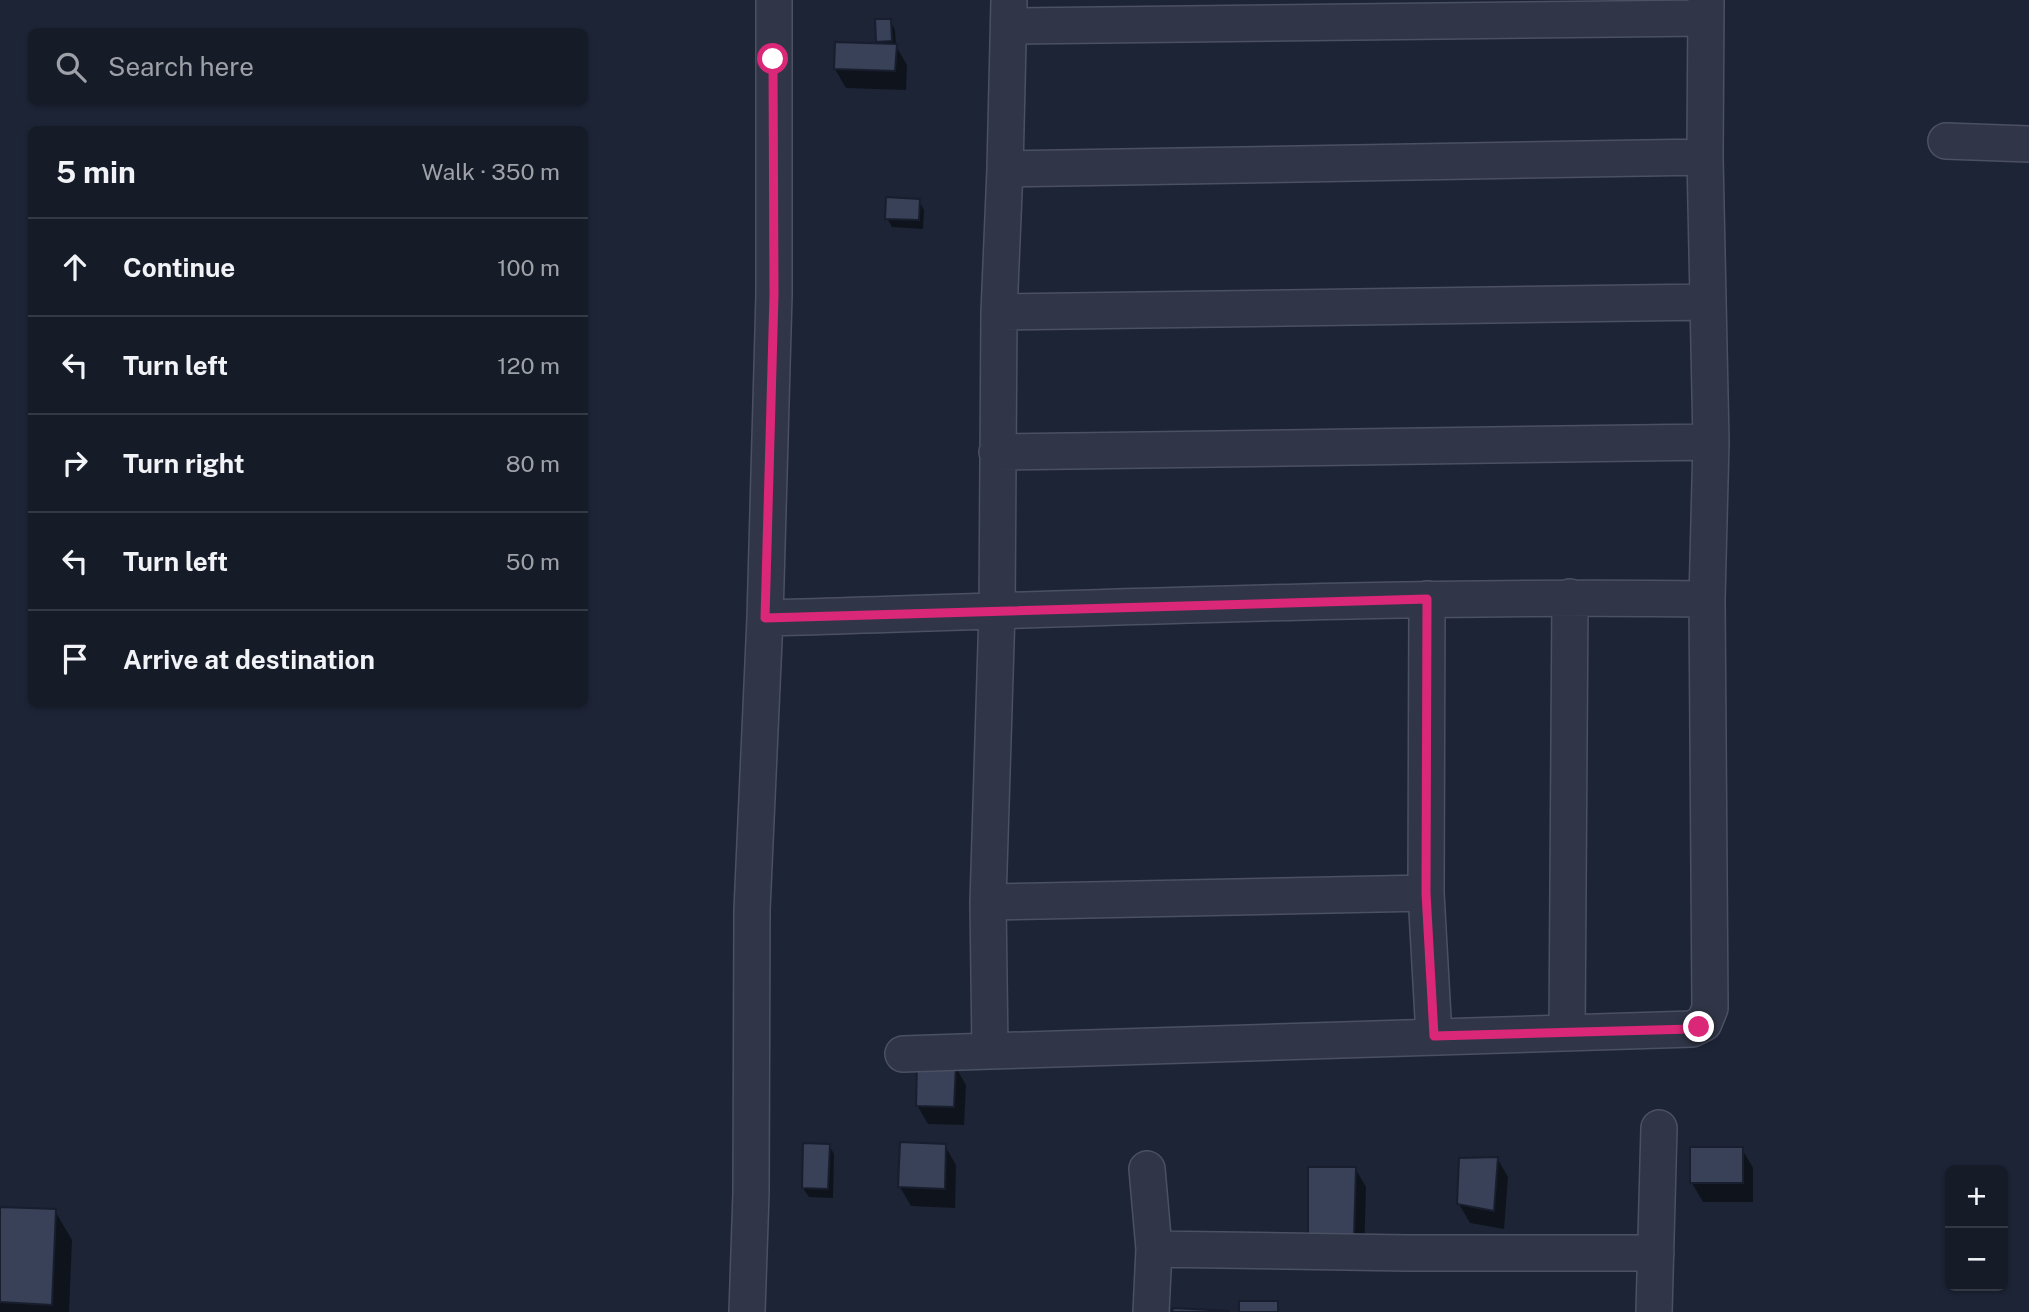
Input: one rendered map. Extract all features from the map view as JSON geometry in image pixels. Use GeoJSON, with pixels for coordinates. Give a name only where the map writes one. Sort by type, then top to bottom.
{"type":"FeatureCollection","features":[{"type":"Feature","properties":{"kind":"street"},"geometry":{"type":"LineString","coordinates":[[747,1312],[751,1193],[752,911],[765,618],[774,295],[774,0]]}},
{"type":"Feature","properties":{"kind":"street"},"geometry":{"type":"LineString","coordinates":[[902,1054],[1692,1029],[1704,1023],[1708,1017],[1710,995],[1707,599],[1711,442],[1705,157],[1706,9],[1009,13],[999,312],[997,611],[988,902],[990,1051]]}},
{"type":"Feature","properties":{"kind":"street"},"geometry":{"type":"LineString","coordinates":[[1946,141],[2029,144]]}},
{"type":"Feature","properties":{"kind":"street"},"geometry":{"type":"LineString","coordinates":[[1005,169],[1705,157]]}},
{"type":"Feature","properties":{"kind":"street"},"geometry":{"type":"LineString","coordinates":[[999,312],[1708,302]]}},
{"type":"Feature","properties":{"kind":"street"},"geometry":{"type":"LineString","coordinates":[[997,452],[1711,442]]}},
{"type":"Feature","properties":{"kind":"street"},"geometry":{"type":"LineString","coordinates":[[1567,1033],[1570,597]]}},
{"type":"Feature","properties":{"kind":"street"},"geometry":{"type":"LineString","coordinates":[[765,618],[1427,599],[1707,599]]}},
{"type":"Feature","properties":{"kind":"street"},"geometry":{"type":"LineString","coordinates":[[1427,599],[1426,893],[1434,1036]]}},
{"type":"Feature","properties":{"kind":"street"},"geometry":{"type":"LineString","coordinates":[[988,902],[1426,893]]}},
{"type":"Feature","properties":{"kind":"street"},"geometry":{"type":"LineString","coordinates":[[1654,1312],[1658,1128]]}},
{"type":"Feature","properties":{"kind":"street"},"geometry":{"type":"LineString","coordinates":[[1147,1169],[1154,1249],[1151,1312]]}},
{"type":"Feature","properties":{"kind":"street"},"geometry":{"type":"LineString","coordinates":[[1154,1249],[1656,1253]]}},
{"type":"Feature","properties":{"kind":"building"},"geometry":{"type":"Polygon","coordinates":[[[875,19],[891,19],[892,41],[876,42],[875,19]]]}},
{"type":"Feature","properties":{"kind":"building"},"geometry":{"type":"Polygon","coordinates":[[[835,42],[897,44],[895,71],[834,69],[835,42]]]}},
{"type":"Feature","properties":{"kind":"building"},"geometry":{"type":"Polygon","coordinates":[[[886,197],[920,199],[919,220],[885,219],[886,197]]]}},
{"type":"Feature","properties":{"kind":"building"},"geometry":{"type":"Polygon","coordinates":[[[917,1063],[956,1065],[954,1107],[916,1106],[917,1063]]]}},
{"type":"Feature","properties":{"kind":"building"},"geometry":{"type":"Polygon","coordinates":[[[900,1142],[946,1144],[945,1189],[898,1187],[900,1142]]]}},
{"type":"Feature","properties":{"kind":"building"},"geometry":{"type":"Polygon","coordinates":[[[803,1143],[830,1144],[828,1189],[802,1188],[803,1143]]]}},
{"type":"Feature","properties":{"kind":"building"},"geometry":{"type":"Polygon","coordinates":[[[1690,1147],[1743,1147],[1743,1183],[1690,1183],[1690,1147]]]}},
{"type":"Feature","properties":{"kind":"building"},"geometry":{"type":"Polygon","coordinates":[[[1498,1157],[1494,1211],[1457,1204],[1459,1158],[1498,1157]]]}},
{"type":"Feature","properties":{"kind":"building"},"geometry":{"type":"Polygon","coordinates":[[[1308,1167],[1356,1167],[1354,1237],[1308,1238],[1308,1167]]]}},
{"type":"Feature","properties":{"kind":"building"},"geometry":{"type":"Polygon","coordinates":[[[0,1207],[56,1209],[52,1305],[0,1302],[0,1207]]]}},
{"type":"Feature","properties":{"kind":"building"},"geometry":{"type":"Polygon","coordinates":[[[1239,1301],[1278,1301],[1278,1312],[1239,1312],[1239,1301]]]}},
{"type":"Feature","properties":{"kind":"building"},"geometry":{"type":"Polygon","coordinates":[[[1173,1308],[1229,1311],[1229,1312],[1172,1312],[1173,1308]]]}},
{"type":"Feature","properties":{"kind":"route"},"geometry":{"type":"LineString","coordinates":[[773,59],[774,295],[765,618],[1427,599],[1426,893],[1434,1036],[1699,1027]]}}]}
